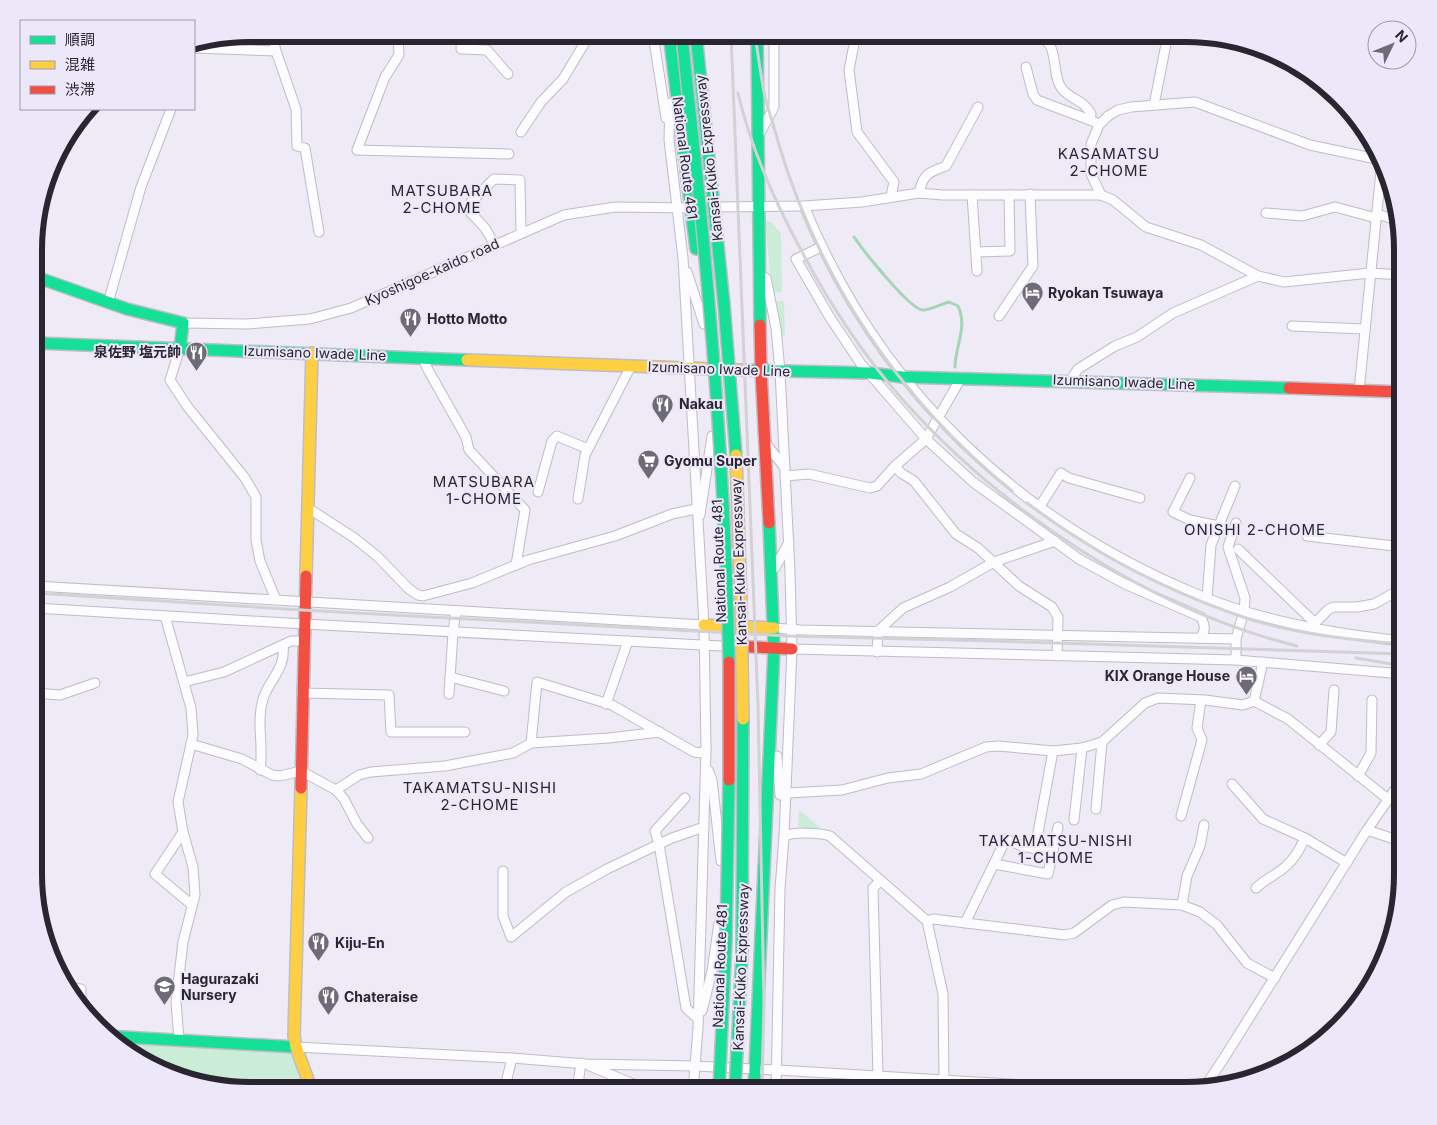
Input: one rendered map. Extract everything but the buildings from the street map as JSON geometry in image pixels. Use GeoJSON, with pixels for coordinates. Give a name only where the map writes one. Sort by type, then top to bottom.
{"type":"FeatureCollection","features":[{"type":"Feature","properties":{"kind":"main road","name":"National Route 481"},"geometry":{"type":"LineString","coordinates":[[670,42],[706,328],[716,490],[721,646],[723,901],[715,1082]]}},
{"type":"Feature","properties":{"kind":"main road","name":"Kansai-Kuko Expressway"},"geometry":{"type":"LineString","coordinates":[[683,42],[705,254],[722,504],[727,618],[729,686],[728,863],[720,1082]]}},
{"type":"Feature","properties":{"kind":"main road","name":"Kansai-Kuko Expressway"},"geometry":{"type":"LineString","coordinates":[[697,42],[717,226],[732,394],[742,615],[743,866],[737,1082]]}},
{"type":"Feature","properties":{"kind":"main road"},"geometry":{"type":"LineString","coordinates":[[754,1082],[774,649],[772,574],[760,370],[757,42]]}},
{"type":"Feature","properties":{"kind":"main road"},"geometry":{"type":"LineString","coordinates":[[42,279],[158,319],[183,323],[180,348]]}},
{"type":"Feature","properties":{"kind":"main road","name":"Izumisano Iwade Line"},"geometry":{"type":"LineString","coordinates":[[42,343],[708,369],[870,373],[902,377],[1394,392]]}},
{"type":"Feature","properties":{"kind":"main road"},"geometry":{"type":"LineString","coordinates":[[309,1082],[294,1036],[312,353]]}},
{"type":"Feature","properties":{"kind":"main road"},"geometry":{"type":"LineString","coordinates":[[704,625],[774,628]]}},
{"type":"Feature","properties":{"kind":"main road"},"geometry":{"type":"LineString","coordinates":[[721,646],[792,649]]}},
{"type":"Feature","properties":{"kind":"main road"},"geometry":{"type":"LineString","coordinates":[[120,1037],[296,1047]]}},
{"type":"Feature","properties":{"kind":"street"},"geometry":{"type":"LineString","coordinates":[[274,42],[296,108],[297,146],[304,148],[318,232]]}},
{"type":"Feature","properties":{"kind":"street"},"geometry":{"type":"LineString","coordinates":[[398,42],[399,55],[384,77],[357,150],[509,154]]}},
{"type":"Feature","properties":{"kind":"street"},"geometry":{"type":"LineString","coordinates":[[461,42],[461,48],[487,50],[508,74]]}},
{"type":"Feature","properties":{"kind":"street"},"geometry":{"type":"LineString","coordinates":[[521,132],[541,102],[562,79],[585,42]]}},
{"type":"Feature","properties":{"kind":"street"},"geometry":{"type":"LineString","coordinates":[[654,42],[669,140],[683,258],[704,625],[706,765],[698,1023],[694,1082]]}},
{"type":"Feature","properties":{"kind":"street"},"geometry":{"type":"LineString","coordinates":[[757,140],[774,107],[774,42]]}},
{"type":"Feature","properties":{"kind":"street"},"geometry":{"type":"LineString","coordinates":[[854,42],[849,70],[857,132],[894,182],[891,196]]}},
{"type":"Feature","properties":{"kind":"street"},"geometry":{"type":"LineString","coordinates":[[1047,42],[1050,46],[1057,78],[1063,90],[1088,108],[1091,114],[1090,119]]}},
{"type":"Feature","properties":{"kind":"street"},"geometry":{"type":"LineString","coordinates":[[1154,105],[1166,42]]}},
{"type":"Feature","properties":{"kind":"street"},"geometry":{"type":"LineString","coordinates":[[202,48],[276,51]]}},
{"type":"Feature","properties":{"kind":"street"},"geometry":{"type":"LineString","coordinates":[[669,140],[672,55]]}},
{"type":"Feature","properties":{"kind":"street"},"geometry":{"type":"LineString","coordinates":[[1026,67],[1033,94],[1037,100],[1090,119],[1099,125]]}},
{"type":"Feature","properties":{"kind":"street"},"geometry":{"type":"LineString","coordinates":[[1373,158],[1310,145],[1196,102],[1118,110],[1108,116],[1099,125],[1091,144],[1091,174],[1101,195],[1113,200],[1146,227],[1201,245],[1258,276],[1284,282],[1370,273],[1394,274]]}},
{"type":"Feature","properties":{"kind":"street"},"geometry":{"type":"LineString","coordinates":[[919,193],[923,179],[928,172],[946,166],[978,107]]}},
{"type":"Feature","properties":{"kind":"street"},"geometry":{"type":"LineString","coordinates":[[108,303],[141,187],[171,110]]}},
{"type":"Feature","properties":{"kind":"street"},"geometry":{"type":"LineString","coordinates":[[1359,391],[1380,175]]}},
{"type":"Feature","properties":{"kind":"street"},"geometry":{"type":"LineString","coordinates":[[494,245],[485,228],[470,212],[471,202],[494,179],[520,180],[521,233]]}},
{"type":"Feature","properties":{"kind":"street","name":"Kyoshigoe-kaido road"},"geometry":{"type":"LineString","coordinates":[[183,323],[248,324],[310,319],[351,308],[564,214],[615,207],[804,206],[862,202],[919,193],[944,195],[1101,195]]}},
{"type":"Feature","properties":{"kind":"street"},"geometry":{"type":"LineString","coordinates":[[999,316],[1033,266],[1030,194]]}},
{"type":"Feature","properties":{"kind":"street"},"geometry":{"type":"LineString","coordinates":[[972,195],[977,271]]}},
{"type":"Feature","properties":{"kind":"street"},"geometry":{"type":"LineString","coordinates":[[976,252],[1010,251],[1008,195]]}},
{"type":"Feature","properties":{"kind":"street"},"geometry":{"type":"LineString","coordinates":[[804,206],[821,247],[844,290],[902,377],[938,419],[986,465],[1040,506],[1116,556],[1164,580],[1207,598],[1281,621],[1315,625],[1371,638],[1394,640]]}},
{"type":"Feature","properties":{"kind":"street"},"geometry":{"type":"LineString","coordinates":[[1266,213],[1302,216],[1334,207],[1392,219]]}},
{"type":"Feature","properties":{"kind":"street"},"geometry":{"type":"LineString","coordinates":[[759,246],[776,328],[780,371],[789,541],[792,649],[780,889],[776,1082]]}},
{"type":"Feature","properties":{"kind":"street"},"geometry":{"type":"LineString","coordinates":[[821,247],[796,259],[829,316],[870,373],[926,439],[973,482],[1079,558],[1125,584],[1200,617],[1205,625],[1205,631],[1200,638]]}},
{"type":"Feature","properties":{"kind":"street"},"geometry":{"type":"LineString","coordinates":[[789,256],[815,302],[851,355],[851,364]]}},
{"type":"Feature","properties":{"kind":"street"},"geometry":{"type":"LineString","coordinates":[[683,258],[706,328]]}},
{"type":"Feature","properties":{"kind":"street"},"geometry":{"type":"LineString","coordinates":[[1070,381],[1078,369],[1115,346],[1137,337],[1173,313],[1258,276]]}},
{"type":"Feature","properties":{"kind":"street"},"geometry":{"type":"LineString","coordinates":[[1292,326],[1364,329]]}},
{"type":"Feature","properties":{"kind":"street"},"geometry":{"type":"LineString","coordinates":[[180,348],[170,380],[187,406],[245,478],[256,497],[257,547],[260,561],[276,600]]}},
{"type":"Feature","properties":{"kind":"street"},"geometry":{"type":"LineString","coordinates":[[423,358],[466,437],[469,450],[525,510],[516,565]]}},
{"type":"Feature","properties":{"kind":"street"},"geometry":{"type":"LineString","coordinates":[[578,499],[585,454],[631,366]]}},
{"type":"Feature","properties":{"kind":"street"},"geometry":{"type":"LineString","coordinates":[[785,472],[808,474],[870,488],[877,486],[895,466],[926,439],[961,378]]}},
{"type":"Feature","properties":{"kind":"street"},"geometry":{"type":"LineString","coordinates":[[698,532],[713,434]]}},
{"type":"Feature","properties":{"kind":"street"},"geometry":{"type":"LineString","coordinates":[[538,492],[552,441],[557,436],[588,449]]}},
{"type":"Feature","properties":{"kind":"street"},"geometry":{"type":"LineString","coordinates":[[764,440],[785,472]]}},
{"type":"Feature","properties":{"kind":"street"},"geometry":{"type":"LineString","coordinates":[[895,466],[901,473],[914,481],[956,534],[978,548],[1019,586],[1052,607],[1058,617],[1057,656]]}},
{"type":"Feature","properties":{"kind":"street"},"geometry":{"type":"LineString","coordinates":[[1040,506],[1060,473],[1069,478],[1140,498]]}},
{"type":"Feature","properties":{"kind":"street"},"geometry":{"type":"LineString","coordinates":[[1190,478],[1173,512],[1190,520],[1219,526]]}},
{"type":"Feature","properties":{"kind":"street"},"geometry":{"type":"LineString","coordinates":[[1207,598],[1211,545],[1236,486]]}},
{"type":"Feature","properties":{"kind":"street"},"geometry":{"type":"LineString","coordinates":[[308,508],[365,546],[409,589],[418,595],[424,596],[472,583],[528,560],[615,536],[672,514],[696,509]]}},
{"type":"Feature","properties":{"kind":"street"},"geometry":{"type":"LineString","coordinates":[[1236,523],[1228,547],[1245,598],[1244,611],[1236,639],[1236,660]]}},
{"type":"Feature","properties":{"kind":"street"},"geometry":{"type":"LineString","coordinates":[[1307,536],[1394,546]]}},
{"type":"Feature","properties":{"kind":"street"},"geometry":{"type":"LineString","coordinates":[[772,574],[789,541]]}},
{"type":"Feature","properties":{"kind":"street"},"geometry":{"type":"LineString","coordinates":[[877,652],[878,631],[903,608],[950,587],[994,562],[1055,541]]}},
{"type":"Feature","properties":{"kind":"street"},"geometry":{"type":"LineString","coordinates":[[1238,549],[1315,625]]}},
{"type":"Feature","properties":{"kind":"street"},"geometry":{"type":"LineString","coordinates":[[42,586],[704,625]]}},
{"type":"Feature","properties":{"kind":"street"},"geometry":{"type":"LineString","coordinates":[[1315,625],[1329,609],[1334,607],[1357,608],[1374,604],[1394,593]]}},
{"type":"Feature","properties":{"kind":"street"},"geometry":{"type":"LineString","coordinates":[[42,608],[721,646]]}},
{"type":"Feature","properties":{"kind":"street"},"geometry":{"type":"LineString","coordinates":[[449,694],[456,610]]}},
{"type":"Feature","properties":{"kind":"street"},"geometry":{"type":"LineString","coordinates":[[165,616],[191,708],[192,735],[178,802],[183,832],[193,867],[195,895],[183,942],[176,1002],[179,1040]]}},
{"type":"Feature","properties":{"kind":"street"},"geometry":{"type":"LineString","coordinates":[[774,628],[790,630],[1236,639]]}},
{"type":"Feature","properties":{"kind":"street"},"geometry":{"type":"LineString","coordinates":[[184,682],[224,672],[283,645],[304,641]]}},
{"type":"Feature","properties":{"kind":"street"},"geometry":{"type":"LineString","coordinates":[[606,704],[628,641]]}},
{"type":"Feature","properties":{"kind":"street"},"geometry":{"type":"LineString","coordinates":[[260,770],[260,711],[267,690],[282,663],[284,656],[283,645]]}},
{"type":"Feature","properties":{"kind":"street"},"geometry":{"type":"LineString","coordinates":[[792,649],[1236,660],[1394,673]]}},
{"type":"Feature","properties":{"kind":"street"},"geometry":{"type":"LineString","coordinates":[[1254,701],[1263,662]]}},
{"type":"Feature","properties":{"kind":"street"},"geometry":{"type":"LineString","coordinates":[[450,677],[504,691]]}},
{"type":"Feature","properties":{"kind":"street"},"geometry":{"type":"LineString","coordinates":[[531,743],[537,682],[612,705],[694,752],[702,753],[706,749]]}},
{"type":"Feature","properties":{"kind":"street"},"geometry":{"type":"LineString","coordinates":[[42,693],[60,694],[95,683]]}},
{"type":"Feature","properties":{"kind":"street"},"geometry":{"type":"LineString","coordinates":[[1319,745],[1331,732],[1334,690]]}},
{"type":"Feature","properties":{"kind":"street"},"geometry":{"type":"LineString","coordinates":[[302,693],[390,695],[391,732],[465,732]]}},
{"type":"Feature","properties":{"kind":"street"},"geometry":{"type":"LineString","coordinates":[[785,799],[788,793],[842,790],[888,778],[921,774],[986,746],[1053,751],[1082,748],[1102,742],[1145,703],[1158,698],[1201,700],[1243,705],[1254,701],[1288,719],[1389,800]]}},
{"type":"Feature","properties":{"kind":"street"},"geometry":{"type":"LineString","coordinates":[[1181,816],[1202,740],[1197,728],[1201,700]]}},
{"type":"Feature","properties":{"kind":"street"},"geometry":{"type":"LineString","coordinates":[[1358,776],[1371,754],[1372,700]]}},
{"type":"Feature","properties":{"kind":"street"},"geometry":{"type":"LineString","coordinates":[[772,706],[780,796],[785,799]]}},
{"type":"Feature","properties":{"kind":"street"},"geometry":{"type":"LineString","coordinates":[[336,790],[359,775],[371,772],[445,766],[512,753],[531,743],[609,738],[660,732]]}},
{"type":"Feature","properties":{"kind":"street"},"geometry":{"type":"LineString","coordinates":[[1096,809],[1102,742]]}},
{"type":"Feature","properties":{"kind":"street"},"geometry":{"type":"LineString","coordinates":[[191,744],[242,759],[272,775],[280,776],[301,771],[336,790],[344,799],[357,824],[368,838]]}},
{"type":"Feature","properties":{"kind":"street"},"geometry":{"type":"LineString","coordinates":[[1074,820],[1082,748]]}},
{"type":"Feature","properties":{"kind":"street"},"geometry":{"type":"LineString","coordinates":[[1035,849],[1053,751]]}},
{"type":"Feature","properties":{"kind":"street"},"geometry":{"type":"LineString","coordinates":[[706,765],[712,780],[723,884]]}},
{"type":"Feature","properties":{"kind":"street"},"geometry":{"type":"LineString","coordinates":[[1232,784],[1263,819],[1305,838],[1347,863]]}},
{"type":"Feature","properties":{"kind":"street"},"geometry":{"type":"LineString","coordinates":[[1208,1081],[1394,792]]}},
{"type":"Feature","properties":{"kind":"street"},"geometry":{"type":"LineString","coordinates":[[685,798],[655,831],[659,844],[686,1008],[698,1023]]}},
{"type":"Feature","properties":{"kind":"street"},"geometry":{"type":"LineString","coordinates":[[1182,905],[1187,876],[1200,846],[1204,826]]}},
{"type":"Feature","properties":{"kind":"street"},"geometry":{"type":"LineString","coordinates":[[503,871],[503,916],[511,937],[566,892],[607,869],[659,844],[704,827]]}},
{"type":"Feature","properties":{"kind":"street"},"geometry":{"type":"LineString","coordinates":[[994,864],[1048,874],[1058,827]]}},
{"type":"Feature","properties":{"kind":"street"},"geometry":{"type":"LineString","coordinates":[[1368,830],[1394,839]]}},
{"type":"Feature","properties":{"kind":"street"},"geometry":{"type":"LineString","coordinates":[[183,832],[155,874],[192,906]]}},
{"type":"Feature","properties":{"kind":"street"},"geometry":{"type":"LineString","coordinates":[[784,837],[788,834],[824,834],[830,836],[927,921],[943,994],[944,1081]]}},
{"type":"Feature","properties":{"kind":"street"},"geometry":{"type":"LineString","coordinates":[[1256,888],[1267,878],[1286,867],[1296,855],[1305,838]]}},
{"type":"Feature","properties":{"kind":"street"},"geometry":{"type":"LineString","coordinates":[[965,923],[1006,839],[1022,846],[1052,852]]}},
{"type":"Feature","properties":{"kind":"street"},"geometry":{"type":"LineString","coordinates":[[878,1076],[873,888],[880,881]]}},
{"type":"Feature","properties":{"kind":"street"},"geometry":{"type":"LineString","coordinates":[[698,1023],[712,971],[723,901]]}},
{"type":"Feature","properties":{"kind":"street"},"geometry":{"type":"LineString","coordinates":[[927,921],[933,919],[1065,935],[1074,933],[1112,905],[1124,902],[1182,905],[1200,912],[1218,925],[1247,963],[1275,978]]}},
{"type":"Feature","properties":{"kind":"street"},"geometry":{"type":"LineString","coordinates":[[296,1047],[512,1058],[583,1064],[776,1070],[960,1082]]}},
{"type":"Feature","properties":{"kind":"street"},"geometry":{"type":"LineString","coordinates":[[506,1082],[512,1058]]}},
{"type":"Feature","properties":{"kind":"street"},"geometry":{"type":"LineString","coordinates":[[578,1082],[583,1064]]}},
{"type":"Feature","properties":{"kind":"street"},"geometry":{"type":"LineString","coordinates":[[583,1064],[628,1082]]}},
{"type":"Feature","properties":{"kind":"green space"},"geometry":{"type":"Polygon","coordinates":[[[765,221],[772,222],[781,234],[782,292],[774,293],[765,221]]]}},
{"type":"Feature","properties":{"kind":"green space"},"geometry":{"type":"Polygon","coordinates":[[[784,301],[785,336],[781,336],[776,302],[784,301]]]}},
{"type":"Feature","properties":{"kind":"green space"},"geometry":{"type":"Polygon","coordinates":[[[799,810],[823,830],[801,830],[801,827],[798,826],[799,810]]]}},
{"type":"Feature","properties":{"kind":"green space"},"geometry":{"type":"Polygon","coordinates":[[[121,1038],[290,1048],[301,1082],[237,1082],[210,1079],[171,1067],[146,1055],[121,1038]]]}},
{"type":"Feature","properties":{"kind":"waterway"},"geometry":{"type":"LineString","coordinates":[[854,237],[887,278],[917,307],[926,310],[949,302],[958,306],[962,322],[955,367]]}},
{"type":"Feature","properties":{"kind":"railway"},"geometry":{"type":"LineString","coordinates":[[731,42],[758,705],[764,1003],[762,1082]]}},
{"type":"Feature","properties":{"kind":"railway"},"geometry":{"type":"LineString","coordinates":[[756,42],[765,97],[796,196],[817,244],[841,291],[869,336],[900,378],[972,456],[1012,491]]}},
{"type":"Feature","properties":{"kind":"railway"},"geometry":{"type":"LineString","coordinates":[[738,93],[743,114],[773,193],[791,231],[823,289],[848,328],[888,383],[943,441],[986,481],[1033,518],[1083,552],[1135,582],[1188,608],[1242,630],[1297,646]]}},
{"type":"Feature","properties":{"kind":"railway"},"geometry":{"type":"LineString","coordinates":[[1027,503],[1099,552],[1119,563],[1182,594],[1225,611],[1265,624],[1304,632],[1394,643]]}},
{"type":"Feature","properties":{"kind":"railway"},"geometry":{"type":"LineString","coordinates":[[42,593],[319,611],[788,636],[1394,654]]}},
{"type":"Feature","properties":{"kind":"railway"},"geometry":{"type":"LineString","coordinates":[[1356,658],[1394,664]]}},
{"type":"Feature","properties":{"kind":"traffic: fast"},"geometry":{"type":"LineString","coordinates":[[670,42],[696,249]]}},
{"type":"Feature","properties":{"kind":"traffic: fast"},"geometry":{"type":"LineString","coordinates":[[683,42],[712,335],[723,498],[729,662]]}},
{"type":"Feature","properties":{"kind":"traffic: fast"},"geometry":{"type":"LineString","coordinates":[[697,42],[724,304],[736,455]]}},
{"type":"Feature","properties":{"kind":"traffic: fast"},"geometry":{"type":"LineString","coordinates":[[757,42],[760,325]]}},
{"type":"Feature","properties":{"kind":"traffic: fast"},"geometry":{"type":"LineString","coordinates":[[42,279],[127,309],[183,323],[180,348]]}},
{"type":"Feature","properties":{"kind":"traffic: fast"},"geometry":{"type":"LineString","coordinates":[[42,343],[467,360]]}},
{"type":"Feature","properties":{"kind":"traffic: fast"},"geometry":{"type":"LineString","coordinates":[[741,370],[870,373],[902,377],[1289,388]]}},
{"type":"Feature","properties":{"kind":"traffic: fast"},"geometry":{"type":"LineString","coordinates":[[754,1082],[774,649],[769,523]]}},
{"type":"Feature","properties":{"kind":"traffic: fast"},"geometry":{"type":"LineString","coordinates":[[735,1082],[742,953],[743,719]]}},
{"type":"Feature","properties":{"kind":"traffic: fast"},"geometry":{"type":"LineString","coordinates":[[719,1082],[726,940],[729,780]]}},
{"type":"Feature","properties":{"kind":"traffic: fast"},"geometry":{"type":"LineString","coordinates":[[120,1037],[296,1047]]}},
{"type":"Feature","properties":{"kind":"traffic: slow"},"geometry":{"type":"LineString","coordinates":[[306,576],[312,353]]}},
{"type":"Feature","properties":{"kind":"traffic: slow"},"geometry":{"type":"LineString","coordinates":[[467,360],[741,370]]}},
{"type":"Feature","properties":{"kind":"traffic: slow"},"geometry":{"type":"LineString","coordinates":[[736,455],[743,719]]}},
{"type":"Feature","properties":{"kind":"traffic: slow"},"geometry":{"type":"LineString","coordinates":[[704,625],[774,628]]}},
{"type":"Feature","properties":{"kind":"traffic: slow"},"geometry":{"type":"LineString","coordinates":[[301,788],[294,1036],[309,1082]]}},
{"type":"Feature","properties":{"kind":"traffic: jam"},"geometry":{"type":"LineString","coordinates":[[760,325],[769,523]]}},
{"type":"Feature","properties":{"kind":"traffic: jam"},"geometry":{"type":"LineString","coordinates":[[1289,388],[1394,392]]}},
{"type":"Feature","properties":{"kind":"traffic: jam"},"geometry":{"type":"LineString","coordinates":[[301,788],[306,576]]}},
{"type":"Feature","properties":{"kind":"traffic: jam"},"geometry":{"type":"LineString","coordinates":[[732,646],[792,649]]}},
{"type":"Feature","properties":{"kind":"traffic: jam"},"geometry":{"type":"LineString","coordinates":[[729,662],[729,780]]}},
{"type":"Feature","properties":{"kind":"place","name":"Ryokan Tsuwaya"},"geometry":{"type":"Point","coordinates":[1032,312]}},
{"type":"Feature","properties":{"kind":"place","name":"Hotto Motto"},"geometry":{"type":"Point","coordinates":[411,338]}},
{"type":"Feature","properties":{"kind":"place","name":"泉佐野 塩元帥"},"geometry":{"type":"Point","coordinates":[197,371]}},
{"type":"Feature","properties":{"kind":"place","name":"Nakau"},"geometry":{"type":"Point","coordinates":[663,423]}},
{"type":"Feature","properties":{"kind":"place","name":"Gyomu Super"},"geometry":{"type":"Point","coordinates":[648,480]}},
{"type":"Feature","properties":{"kind":"place","name":"KIX Orange House"},"geometry":{"type":"Point","coordinates":[1246,695]}},
{"type":"Feature","properties":{"kind":"place","name":"Kiju-En"},"geometry":{"type":"Point","coordinates":[319,962]}},
{"type":"Feature","properties":{"kind":"place","name":"Hagurazaki Nursery"},"geometry":{"type":"Point","coordinates":[165,1006]}},
{"type":"Feature","properties":{"kind":"place","name":"Chateraise"},"geometry":{"type":"Point","coordinates":[328,1016]}},
{"type":"Feature","properties":{"kind":"district","name":"KASAMATSU 2-CHOME"},"geometry":{"type":"Point","coordinates":[1109,162]}},
{"type":"Feature","properties":{"kind":"district","name":"MATSUBARA 2-CHOME"},"geometry":{"type":"Point","coordinates":[442,200]}},
{"type":"Feature","properties":{"kind":"district","name":"MATSUBARA 1-CHOME"},"geometry":{"type":"Point","coordinates":[484,490]}},
{"type":"Feature","properties":{"kind":"district","name":"ONISHI 2-CHOME"},"geometry":{"type":"Point","coordinates":[1255,530]}},
{"type":"Feature","properties":{"kind":"district","name":"TAKAMATSU-NISHI 2-CHOME"},"geometry":{"type":"Point","coordinates":[480,796]}},
{"type":"Feature","properties":{"kind":"district","name":"TAKAMATSU-NISHI 1-CHOME"},"geometry":{"type":"Point","coordinates":[1056,850]}}]}
